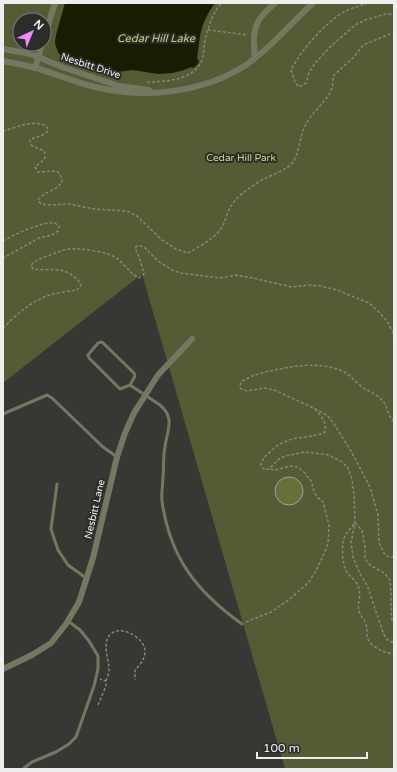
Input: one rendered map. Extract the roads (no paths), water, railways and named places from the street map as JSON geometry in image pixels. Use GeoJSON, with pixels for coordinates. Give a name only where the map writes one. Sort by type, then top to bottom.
{"type":"FeatureCollection","features":[{"type":"Feature","properties":{"kind":"street"},"geometry":{"type":"LineString","coordinates":[[52,13],[55,3]]}},
{"type":"Feature","properties":{"kind":"street"},"geometry":{"type":"LineString","coordinates":[[255,58],[255,28],[258,21],[275,3]]}},
{"type":"Feature","properties":{"kind":"street","name":"Nesbitt Drive"},"geometry":{"type":"LineString","coordinates":[[3,61],[35,68],[83,84],[122,93],[151,94],[174,91],[201,85],[225,76],[246,65],[263,51],[313,3]]}},
{"type":"Feature","properties":{"kind":"street","name":"Nesbitt Drive"},"geometry":{"type":"LineString","coordinates":[[3,49],[26,53],[119,86],[138,89],[174,91]]}},
{"type":"Feature","properties":{"kind":"street"},"geometry":{"type":"LineString","coordinates":[[35,68],[40,52]]}},
{"type":"Feature","properties":{"kind":"street","name":"Nesbitt Lane"},"geometry":{"type":"LineString","coordinates":[[3,669],[32,655],[51,643],[66,624],[79,602],[93,558],[117,457],[125,433],[134,413],[158,375],[192,339]]}},
{"type":"Feature","properties":{"kind":"lane"},"geometry":{"type":"LineString","coordinates":[[130,386],[135,376],[134,372],[102,342],[98,343],[88,355],[89,358],[120,388],[130,386],[160,405],[168,414],[169,420],[164,448],[162,499],[172,543],[181,562],[199,586],[214,602],[242,624]]}},
{"type":"Feature","properties":{"kind":"lane"},"geometry":{"type":"LineString","coordinates":[[3,414],[47,395],[52,398],[103,447],[117,457]]}},
{"type":"Feature","properties":{"kind":"lane"},"geometry":{"type":"LineString","coordinates":[[57,484],[51,529],[58,550],[68,565],[86,578]]}},
{"type":"Feature","properties":{"kind":"lane"},"geometry":{"type":"LineString","coordinates":[[24,768],[32,762],[56,752],[69,744],[76,737],[94,686],[98,669],[98,656],[80,630],[68,620]]}},
{"type":"Feature","properties":{"kind":"water","name":"Cedar Hill Lake"},"geometry":{"type":"Polygon","coordinates":[[[65,3],[215,3],[210,10],[201,32],[197,59],[199,60],[198,64],[193,68],[192,67],[181,71],[158,74],[133,70],[117,72],[109,68],[95,67],[66,58],[59,54],[55,42],[65,3]]]}},
{"type":"Feature","properties":{"kind":"park label","name":"Cedar Hill Park"},"geometry":{"type":"Point","coordinates":[241,157]}}]}
